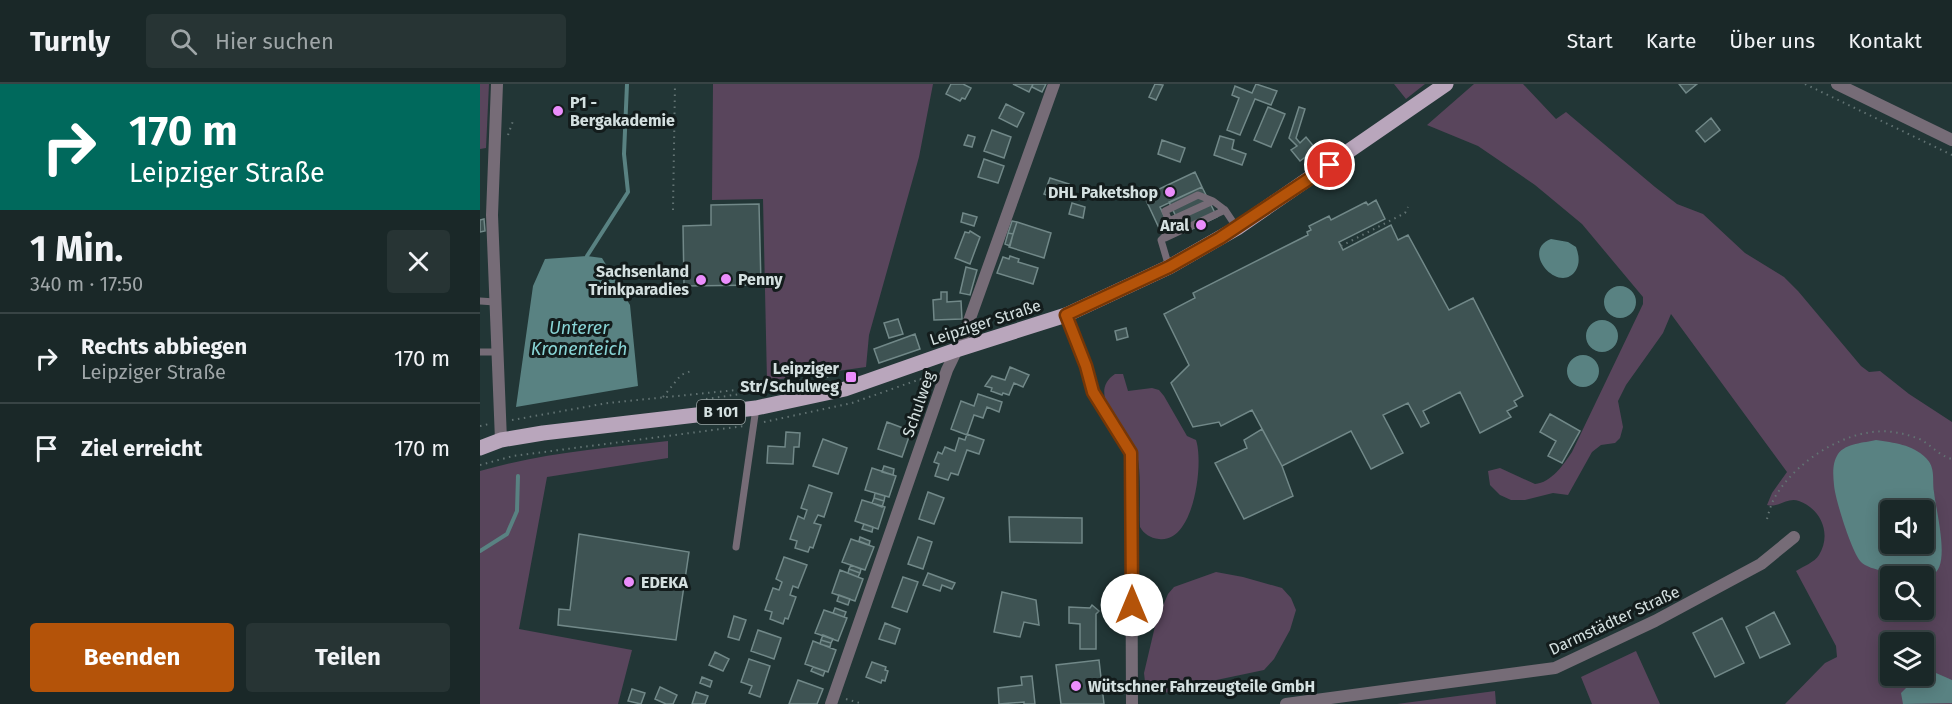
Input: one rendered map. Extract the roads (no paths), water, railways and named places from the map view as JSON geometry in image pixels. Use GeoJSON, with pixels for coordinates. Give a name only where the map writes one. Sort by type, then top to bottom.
{"type":"FeatureCollection","features":[{"type":"Feature","properties":{"kind":"main road","name":"Leipziger Straße"},"geometry":{"type":"LineString","coordinates":[[480,448],[501,440],[543,433],[756,408],[845,389],[1066,315],[1169,267],[1237,228],[1446,84]]}},
{"type":"Feature","properties":{"kind":"street"},"geometry":{"type":"LineString","coordinates":[[497,84],[492,215],[501,440]]}},
{"type":"Feature","properties":{"kind":"street","name":"Schulweg"},"geometry":{"type":"LineString","coordinates":[[833,699],[947,370],[964,335],[1054,84]]}},
{"type":"Feature","properties":{"kind":"street"},"geometry":{"type":"LineString","coordinates":[[1837,84],[1952,140]]}},
{"type":"Feature","properties":{"kind":"street"},"geometry":{"type":"LineString","coordinates":[[1066,315],[1086,366],[1093,392],[1131,453],[1132,704]]}},
{"type":"Feature","properties":{"kind":"street","name":"Darmstädter Straße"},"geometry":{"type":"LineString","coordinates":[[1286,704],[1555,668],[1655,621],[1761,564],[1794,537]]}},
{"type":"Feature","properties":{"kind":"lane"},"geometry":{"type":"LineString","coordinates":[[1161,240],[1169,232],[1169,221],[1165,211],[1198,195],[1213,201],[1225,210],[1237,228]]}},
{"type":"Feature","properties":{"kind":"lane"},"geometry":{"type":"LineString","coordinates":[[1169,221],[1213,201]]}},
{"type":"Feature","properties":{"kind":"lane"},"geometry":{"type":"LineString","coordinates":[[1161,240],[1225,210]]}},
{"type":"Feature","properties":{"kind":"lane"},"geometry":{"type":"LineString","coordinates":[[1161,240],[1169,267]]}},
{"type":"Feature","properties":{"kind":"lane"},"geometry":{"type":"LineString","coordinates":[[480,300],[495,302]]}},
{"type":"Feature","properties":{"kind":"lane"},"geometry":{"type":"LineString","coordinates":[[480,352],[496,352]]}},
{"type":"Feature","properties":{"kind":"lane"},"geometry":{"type":"LineString","coordinates":[[736,547],[756,408]]}},
{"type":"Feature","properties":{"kind":"water"},"geometry":{"type":"Polygon","coordinates":[[[1551,239],[1568,242],[1576,247],[1578,265],[1569,277],[1561,278],[1553,275],[1541,261],[1539,253],[1542,245],[1551,239]]]}},
{"type":"Feature","properties":{"kind":"water","name":"Unterer Kronenteich"},"geometry":{"type":"Polygon","coordinates":[[[587,256],[602,258],[630,305],[638,386],[516,407],[533,286],[545,259],[587,256]]]}},
{"type":"Feature","properties":{"kind":"water"},"geometry":{"type":"Polygon","coordinates":[[[1620,286],[1631,291],[1636,302],[1631,313],[1620,318],[1609,313],[1604,302],[1609,291],[1620,286]]]}},
{"type":"Feature","properties":{"kind":"water"},"geometry":{"type":"Polygon","coordinates":[[[1602,320],[1613,325],[1618,336],[1613,347],[1602,352],[1591,347],[1586,336],[1591,325],[1602,320]]]}},
{"type":"Feature","properties":{"kind":"water"},"geometry":{"type":"Polygon","coordinates":[[[1583,355],[1594,360],[1599,371],[1594,382],[1583,387],[1572,382],[1567,371],[1572,360],[1583,355]]]}},
{"type":"Feature","properties":{"kind":"water"},"geometry":{"type":"Polygon","coordinates":[[[1876,440],[1902,445],[1921,453],[1929,462],[1933,474],[1942,551],[1941,562],[1934,573],[1934,566],[1880,566],[1880,570],[1874,569],[1866,566],[1857,557],[1844,525],[1833,477],[1838,454],[1841,450],[1876,440]]]}},
{"type":"Feature","properties":{"kind":"water"},"geometry":{"type":"Polygon","coordinates":[[[1934,674],[1952,680],[1952,703],[1903,704],[1901,693],[1908,686],[1934,686],[1934,674]]]}},
{"type":"Feature","properties":{"kind":"waterway"},"geometry":{"type":"LineString","coordinates":[[587,256],[628,192],[624,154],[627,84]]}},
{"type":"Feature","properties":{"kind":"waterway"},"geometry":{"type":"LineString","coordinates":[[480,551],[507,534],[517,511],[518,476]]}},
{"type":"Feature","properties":{"kind":"place","name":"P1 - Bergakademie"},"geometry":{"type":"Point","coordinates":[558,111]}},
{"type":"Feature","properties":{"kind":"place","name":"DHL Paketshop"},"geometry":{"type":"Point","coordinates":[1170,192]}},
{"type":"Feature","properties":{"kind":"place","name":"Aral"},"geometry":{"type":"Point","coordinates":[1201,225]}},
{"type":"Feature","properties":{"kind":"place","name":"Penny"},"geometry":{"type":"Point","coordinates":[726,279]}},
{"type":"Feature","properties":{"kind":"place","name":"Sachsenland Trinkparadies"},"geometry":{"type":"Point","coordinates":[701,280]}},
{"type":"Feature","properties":{"kind":"place","name":"Leipziger Str/Schulweg"},"geometry":{"type":"Point","coordinates":[851,377]}},
{"type":"Feature","properties":{"kind":"place","name":"EDEKA"},"geometry":{"type":"Point","coordinates":[629,582]}},
{"type":"Feature","properties":{"kind":"place","name":"Wütschner Fahrzeugteile GmbH"},"geometry":{"type":"Point","coordinates":[1076,686]}}]}
